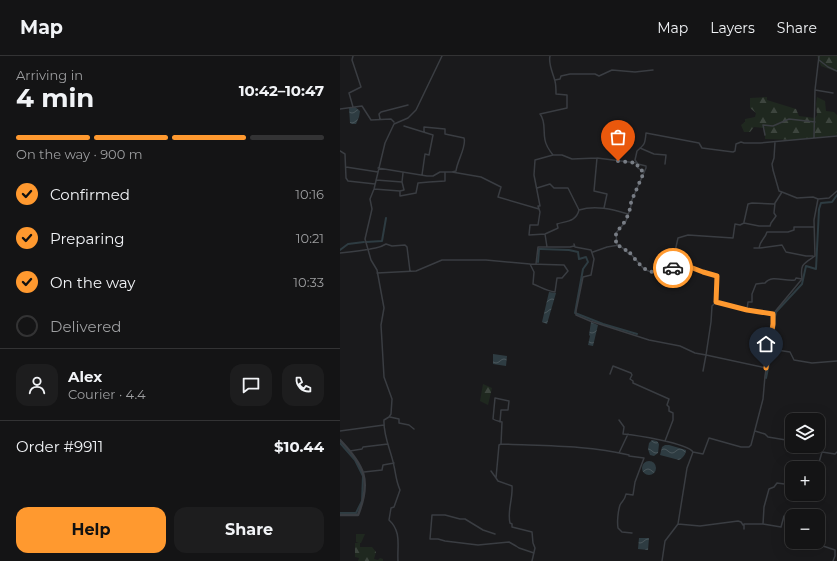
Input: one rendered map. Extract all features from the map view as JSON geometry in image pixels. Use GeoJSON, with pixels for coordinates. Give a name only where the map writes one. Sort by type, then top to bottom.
{"type":"FeatureCollection","features":[{"type":"Feature","properties":{"kind":"street"},"geometry":{"type":"LineString","coordinates":[[353,56],[352,60],[361,87],[349,92],[353,107]]}},
{"type":"Feature","properties":{"kind":"street"},"geometry":{"type":"LineString","coordinates":[[340,105],[341,109],[363,107],[371,120],[394,121],[408,118],[416,110],[442,56]]}},
{"type":"Feature","properties":{"kind":"street"},"geometry":{"type":"LineString","coordinates":[[550,56],[549,60],[555,80],[556,94],[567,95],[567,108],[540,114],[545,127],[544,137],[546,146],[553,155]]}},
{"type":"Feature","properties":{"kind":"street"},"geometry":{"type":"LineString","coordinates":[[814,138],[815,90],[819,56]]}},
{"type":"Feature","properties":{"kind":"street"},"geometry":{"type":"LineString","coordinates":[[819,60],[828,67],[837,71]]}},
{"type":"Feature","properties":{"kind":"street"},"geometry":{"type":"LineString","coordinates":[[555,80],[560,79],[561,76],[570,74],[596,74],[599,76],[612,70],[635,72],[653,70]]}},
{"type":"Feature","properties":{"kind":"street"},"geometry":{"type":"LineString","coordinates":[[815,90],[833,93]]}},
{"type":"Feature","properties":{"kind":"street"},"geometry":{"type":"LineString","coordinates":[[380,120],[380,114],[382,112],[395,110],[408,105]]}},
{"type":"Feature","properties":{"kind":"street"},"geometry":{"type":"LineString","coordinates":[[765,135],[763,126],[773,126],[789,119],[815,122]]}},
{"type":"Feature","properties":{"kind":"street"},"geometry":{"type":"LineString","coordinates":[[394,121],[385,143],[374,189],[370,199],[372,209],[365,239],[377,273],[384,308],[381,325],[384,377],[392,398],[390,416],[384,420],[384,426],[394,463],[395,480],[400,490],[394,507],[391,508],[389,520],[395,525],[399,542],[397,554],[398,561]]}},
{"type":"Feature","properties":{"kind":"street"},"geometry":{"type":"LineString","coordinates":[[404,126],[433,135],[429,155],[425,154],[422,175]]}},
{"type":"Feature","properties":{"kind":"street"},"geometry":{"type":"LineString","coordinates":[[424,132],[424,127],[445,129],[445,134],[464,138],[465,146],[457,164],[456,171],[452,172]]}},
{"type":"Feature","properties":{"kind":"street"},"geometry":{"type":"LineString","coordinates":[[644,172],[638,168],[635,160],[637,151],[644,144],[646,133],[699,143],[702,148],[733,152],[735,151],[736,144],[741,142],[774,142],[837,136]]}},
{"type":"Feature","properties":{"kind":"street"},"geometry":{"type":"LineString","coordinates":[[774,142],[772,170],[779,191],[797,198],[813,197],[818,199],[828,198],[837,191]]}},
{"type":"Feature","properties":{"kind":"street"},"geometry":{"type":"LineString","coordinates":[[640,148],[654,154],[666,155],[665,164]]}},
{"type":"Feature","properties":{"kind":"street"},"geometry":{"type":"LineString","coordinates":[[340,151],[345,154],[346,178],[348,181],[375,184]]}},
{"type":"Feature","properties":{"kind":"street"},"geometry":{"type":"LineString","coordinates":[[537,188],[550,184],[554,188],[568,188],[579,210],[574,219],[569,222],[557,224],[558,228],[545,234],[529,235],[530,225],[538,225],[540,212],[534,175],[535,160],[553,155],[572,159],[597,158],[637,163],[646,166],[631,202],[626,220],[616,233],[616,245]]}},
{"type":"Feature","properties":{"kind":"street"},"geometry":{"type":"LineString","coordinates":[[597,158],[594,192],[607,194],[604,208]]}},
{"type":"Feature","properties":{"kind":"street"},"geometry":{"type":"LineString","coordinates":[[345,167],[378,172]]}},
{"type":"Feature","properties":{"kind":"street"},"geometry":{"type":"LineString","coordinates":[[378,168],[402,173],[433,176],[438,173],[452,172],[481,177],[500,187],[498,196],[500,198],[539,208]]}},
{"type":"Feature","properties":{"kind":"street"},"geometry":{"type":"LineString","coordinates":[[400,191],[400,196],[416,193],[418,184],[434,181],[445,181],[445,172]]}},
{"type":"Feature","properties":{"kind":"street"},"geometry":{"type":"LineString","coordinates":[[374,189],[404,190],[402,173]]}},
{"type":"Feature","properties":{"kind":"street"},"geometry":{"type":"LineString","coordinates":[[433,176],[434,181]]}},
{"type":"Feature","properties":{"kind":"street"},"geometry":{"type":"LineString","coordinates":[[376,180],[402,182]]}},
{"type":"Feature","properties":{"kind":"street"},"geometry":{"type":"LineString","coordinates":[[703,371],[711,322],[712,306],[716,302],[717,276],[677,262],[674,256],[678,238],[688,235],[733,238],[735,224],[740,225],[744,223],[759,226],[770,226],[776,216],[774,213],[774,204],[782,192]]}},
{"type":"Feature","properties":{"kind":"street"},"geometry":{"type":"LineString","coordinates":[[815,256],[814,227],[818,199]]}},
{"type":"Feature","properties":{"kind":"street"},"geometry":{"type":"LineString","coordinates":[[744,223],[748,204],[774,204]]}},
{"type":"Feature","properties":{"kind":"street"},"geometry":{"type":"LineString","coordinates":[[579,210],[594,207],[614,209],[628,214]]}},
{"type":"Feature","properties":{"kind":"street"},"geometry":{"type":"LineString","coordinates":[[759,248],[760,243],[766,236],[767,232],[788,232],[794,230],[794,227],[814,227]]}},
{"type":"Feature","properties":{"kind":"street"},"geometry":{"type":"LineString","coordinates":[[545,234],[547,247]]}},
{"type":"Feature","properties":{"kind":"street"},"geometry":{"type":"LineString","coordinates":[[340,253],[379,248],[386,244],[392,246],[405,245],[407,247],[410,271]]}},
{"type":"Feature","properties":{"kind":"street"},"geometry":{"type":"LineString","coordinates":[[536,264],[538,247],[570,247],[574,245],[577,248],[591,250],[592,252],[616,245],[624,248],[641,266],[650,272],[653,272],[654,268],[658,265],[672,270],[674,264],[677,262]]}},
{"type":"Feature","properties":{"kind":"street"},"geometry":{"type":"LineString","coordinates":[[754,248],[782,245],[786,252],[806,256],[815,256]]}},
{"type":"Feature","properties":{"kind":"street"},"geometry":{"type":"LineString","coordinates":[[592,252],[594,259],[591,275],[583,277],[576,315],[649,340],[680,346],[695,353],[766,368]]}},
{"type":"Feature","properties":{"kind":"street"},"geometry":{"type":"LineString","coordinates":[[619,420],[624,427],[623,434],[685,446],[693,452],[703,454],[709,438],[741,447],[749,447],[755,431],[763,399],[766,368],[771,349],[773,314],[802,279],[802,264],[815,256]]}},
{"type":"Feature","properties":{"kind":"street"},"geometry":{"type":"LineString","coordinates":[[377,273],[410,271],[426,267],[443,260],[486,260],[566,266],[568,271],[562,278],[557,278],[555,292],[545,290],[533,284],[534,272],[530,264]]}},
{"type":"Feature","properties":{"kind":"street"},"geometry":{"type":"LineString","coordinates":[[747,310],[748,302],[752,302],[752,294],[756,284],[765,283],[771,278],[788,281],[795,280],[796,278],[802,279]]}},
{"type":"Feature","properties":{"kind":"street"},"geometry":{"type":"LineString","coordinates":[[716,302],[747,310],[773,314]]}},
{"type":"Feature","properties":{"kind":"street"},"geometry":{"type":"LineString","coordinates":[[771,349],[790,352],[794,360],[812,363],[837,361]]}},
{"type":"Feature","properties":{"kind":"street"},"geometry":{"type":"LineString","coordinates":[[610,374],[613,366],[631,373],[632,375],[630,379],[633,383],[669,399],[667,405],[669,407],[669,411],[673,413],[673,420],[665,441]]}},
{"type":"Feature","properties":{"kind":"street"},"geometry":{"type":"LineString","coordinates":[[496,478],[499,445],[501,444],[501,410],[508,410],[509,401],[495,398],[493,419],[500,422]]}},
{"type":"Feature","properties":{"kind":"street"},"geometry":{"type":"LineString","coordinates":[[390,416],[399,419],[400,423],[411,426],[414,429]]}},
{"type":"Feature","properties":{"kind":"street"},"geometry":{"type":"LineString","coordinates":[[340,431],[384,426]]}},
{"type":"Feature","properties":{"kind":"street"},"geometry":{"type":"LineString","coordinates":[[755,431],[765,434],[768,437],[785,440]]}},
{"type":"Feature","properties":{"kind":"street"},"geometry":{"type":"LineString","coordinates":[[619,452],[628,434]]}},
{"type":"Feature","properties":{"kind":"street"},"geometry":{"type":"LineString","coordinates":[[340,440],[357,459],[364,472],[365,479],[364,495],[358,514],[340,515]]}},
{"type":"Feature","properties":{"kind":"street"},"geometry":{"type":"LineString","coordinates":[[350,451],[362,449],[363,447],[388,444]]}},
{"type":"Feature","properties":{"kind":"street"},"geometry":{"type":"LineString","coordinates":[[501,444],[581,447],[619,452],[629,456],[644,458],[635,482],[633,495],[626,494],[620,506],[618,528],[622,532],[632,533]]}},
{"type":"Feature","properties":{"kind":"street"},"geometry":{"type":"LineString","coordinates":[[662,561],[665,541],[678,524],[687,468],[693,452]]}},
{"type":"Feature","properties":{"kind":"street"},"geometry":{"type":"LineString","coordinates":[[825,452],[835,454],[837,452]]}},
{"type":"Feature","properties":{"kind":"street"},"geometry":{"type":"LineString","coordinates":[[364,472],[382,470],[382,465],[394,463]]}},
{"type":"Feature","properties":{"kind":"street"},"geometry":{"type":"LineString","coordinates":[[491,471],[498,481],[512,486],[508,515],[510,523],[512,524],[512,527],[532,532],[535,548],[532,561]]}},
{"type":"Feature","properties":{"kind":"street"},"geometry":{"type":"LineString","coordinates":[[763,524],[764,507],[769,489],[774,487],[776,483],[785,484]]}},
{"type":"Feature","properties":{"kind":"street"},"geometry":{"type":"LineString","coordinates":[[496,534],[483,530],[465,519],[446,515],[432,515],[430,539],[478,545],[509,542],[519,548],[534,553]]}},
{"type":"Feature","properties":{"kind":"street"},"geometry":{"type":"LineString","coordinates":[[743,525],[763,524],[780,527],[785,516]]}},
{"type":"Feature","properties":{"kind":"street"},"geometry":{"type":"LineString","coordinates":[[678,524],[700,526],[738,521],[741,522],[744,529]]}},
{"type":"Feature","properties":{"kind":"street"},"geometry":{"type":"LineString","coordinates":[[825,547],[835,550],[832,561]]}},
{"type":"Feature","properties":{"kind":"green space"},"geometry":{"type":"Polygon","coordinates":[[[817,56],[837,56],[837,72],[821,66],[817,56]]]}},
{"type":"Feature","properties":{"kind":"green space"},"geometry":{"type":"Polygon","coordinates":[[[767,97],[767,100],[796,109],[799,116],[815,118],[817,115],[817,97],[825,101],[826,111],[834,112],[837,115],[837,135],[794,140],[765,139],[765,128],[754,127],[750,132],[744,132],[741,125],[745,122],[745,119],[755,117],[756,113],[750,108],[750,98],[767,97]]]}},
{"type":"Feature","properties":{"kind":"green space"},"geometry":{"type":"Polygon","coordinates":[[[483,384],[492,388],[488,405],[480,401],[483,384]]]}},
{"type":"Feature","properties":{"kind":"green space"},"geometry":{"type":"Polygon","coordinates":[[[356,534],[365,534],[360,543],[360,547],[372,547],[376,552],[374,559],[378,560],[380,558],[383,559],[383,561],[358,561],[359,558],[355,557],[355,543],[359,543],[356,542],[356,534]]]}},
{"type":"Feature","properties":{"kind":"water"},"geometry":{"type":"Polygon","coordinates":[[[355,107],[360,111],[359,117],[356,124],[352,124],[350,123],[349,108],[355,107]]]}},
{"type":"Feature","properties":{"kind":"water"},"geometry":{"type":"Polygon","coordinates":[[[549,292],[556,293],[547,324],[542,322],[549,292]]]}},
{"type":"Feature","properties":{"kind":"water"},"geometry":{"type":"Polygon","coordinates":[[[591,322],[598,325],[593,346],[588,345],[591,322]]]}},
{"type":"Feature","properties":{"kind":"water"},"geometry":{"type":"Polygon","coordinates":[[[493,354],[507,356],[506,366],[493,364],[493,354]]]}},
{"type":"Feature","properties":{"kind":"water"},"geometry":{"type":"Polygon","coordinates":[[[652,440],[657,441],[659,444],[658,453],[654,456],[650,455],[648,449],[649,443],[652,440]]]}},
{"type":"Feature","properties":{"kind":"water"},"geometry":{"type":"Polygon","coordinates":[[[665,445],[686,450],[683,457],[679,460],[660,455],[662,447],[665,445]]]}},
{"type":"Feature","properties":{"kind":"water"},"geometry":{"type":"Polygon","coordinates":[[[649,461],[654,463],[656,468],[654,473],[649,475],[644,473],[642,468],[644,463],[649,461]]]}},
{"type":"Feature","properties":{"kind":"water"},"geometry":{"type":"Polygon","coordinates":[[[639,538],[649,538],[648,550],[638,549],[639,538]]]}},
{"type":"Feature","properties":{"kind":"waterway"},"geometry":{"type":"LineString","coordinates":[[766,378],[773,344],[776,312],[802,284],[806,266],[816,269],[819,209],[821,203],[832,202],[837,195]]}},
{"type":"Feature","properties":{"kind":"waterway"},"geometry":{"type":"LineString","coordinates":[[366,242],[382,241],[386,218]]}},
{"type":"Feature","properties":{"kind":"waterway"},"geometry":{"type":"LineString","coordinates":[[340,250],[348,244],[364,242]]}},
{"type":"Feature","properties":{"kind":"waterway"},"geometry":{"type":"LineString","coordinates":[[538,262],[539,249],[569,250],[578,252],[579,259],[586,257],[588,262],[583,269],[575,313],[603,324],[637,334]]}},
{"type":"Feature","properties":{"kind":"waterway"},"geometry":{"type":"LineString","coordinates":[[340,443],[355,460],[363,476],[362,501],[356,513],[340,513]]}},
{"type":"Feature","properties":{"kind":"way so far"},"geometry":{"type":"LineString","coordinates":[[618,161],[637,163],[636,165],[638,168],[644,172],[643,178],[631,202],[626,220],[616,233],[616,245],[624,248],[628,254],[630,253],[641,266],[650,272],[653,272],[657,265],[670,270],[673,268]]}},
{"type":"Feature","properties":{"kind":"route"},"geometry":{"type":"LineString","coordinates":[[673,268],[674,264],[677,262],[717,276],[716,302],[747,310],[773,314],[773,324],[766,368]]}}]}
